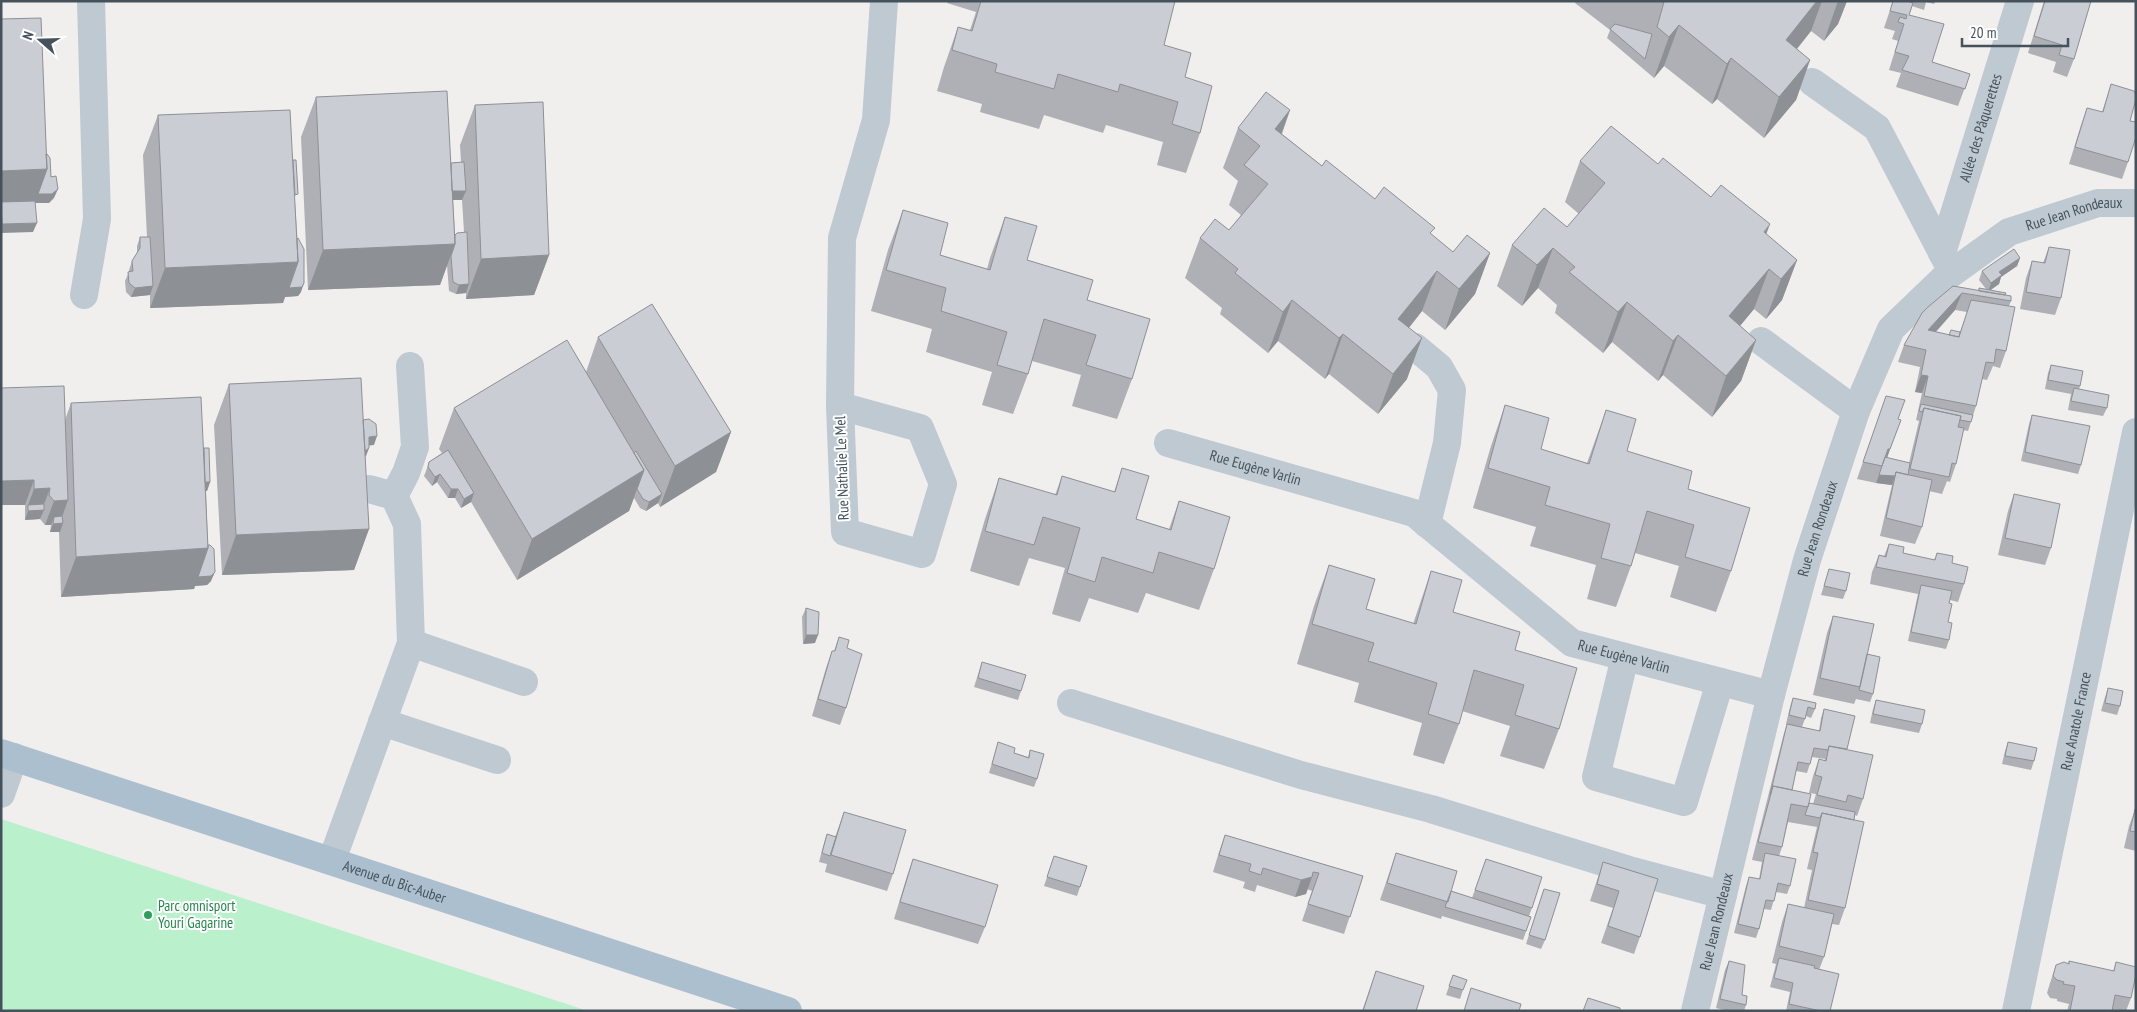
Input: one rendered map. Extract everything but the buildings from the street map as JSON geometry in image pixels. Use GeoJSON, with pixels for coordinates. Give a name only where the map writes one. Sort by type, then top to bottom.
{"type":"FeatureCollection","features":[{"type":"Feature","properties":{"kind":"main road","name":"Avenue du Bic-Auber"},"geometry":{"type":"LineString","coordinates":[[8,755],[788,1011]]}},
{"type":"Feature","properties":{"kind":"street"},"geometry":{"type":"LineString","coordinates":[[84,296],[97,219],[91,1]]}},
{"type":"Feature","properties":{"kind":"street","name":"Rue Nathalie Le Mel"},"geometry":{"type":"LineString","coordinates":[[840,406],[920,428],[943,484],[922,554],[845,532],[840,406],[842,238],[876,120],[884,1]]}},
{"type":"Feature","properties":{"kind":"street","name":"Allée des Pâquerettes"},"geometry":{"type":"LineString","coordinates":[[1947,263],[2020,1]]}},
{"type":"Feature","properties":{"kind":"street"},"geometry":{"type":"LineString","coordinates":[[1812,82],[1877,128],[1947,263]]}},
{"type":"Feature","properties":{"kind":"street","name":"Rue Jean Rondeaux"},"geometry":{"type":"LineString","coordinates":[[1694,1011],[1771,695],[1807,560],[1856,411],[1891,329],[1942,280],[1947,263],[2009,232],[2098,203],[2136,203]]}},
{"type":"Feature","properties":{"kind":"street"},"geometry":{"type":"LineString","coordinates":[[1761,341],[1856,411]]}},
{"type":"Feature","properties":{"kind":"street"},"geometry":{"type":"LineString","coordinates":[[1415,347],[1439,367],[1452,390],[1447,443],[1427,524]]}},
{"type":"Feature","properties":{"kind":"street"},"geometry":{"type":"LineString","coordinates":[[332,860],[411,643],[407,524],[382,492],[415,447],[410,366]]}},
{"type":"Feature","properties":{"kind":"street","name":"Rue Anatole France"},"geometry":{"type":"LineString","coordinates":[[2016,1011],[2136,432]]}},
{"type":"Feature","properties":{"kind":"street","name":"Rue Eugène Varlin"},"geometry":{"type":"LineString","coordinates":[[1168,443],[1414,513],[1572,643],[1771,695]]}},
{"type":"Feature","properties":{"kind":"street"},"geometry":{"type":"LineString","coordinates":[[411,643],[524,682]]}},
{"type":"Feature","properties":{"kind":"street"},"geometry":{"type":"LineString","coordinates":[[1625,657],[1596,777],[1684,802],[1720,682]]}},
{"type":"Feature","properties":{"kind":"street"},"geometry":{"type":"LineString","coordinates":[[1071,703],[1301,774],[1431,809],[1629,870],[1723,895]]}},
{"type":"Feature","properties":{"kind":"street"},"geometry":{"type":"LineString","coordinates":[[382,722],[497,760]]}},
{"type":"Feature","properties":{"kind":"street"},"geometry":{"type":"LineString","coordinates":[[1,794],[8,755]]}},
{"type":"Feature","properties":{"kind":"green space","name":"Parc omnisport Youri Gagarine"},"geometry":{"type":"Polygon","coordinates":[[[1,819],[588,1011],[1,1011],[1,819]]]}},
{"type":"Feature","properties":{"kind":"place","name":"Parc omnisport Youri Gagarine"},"geometry":{"type":"Point","coordinates":[148,915]}}]}
